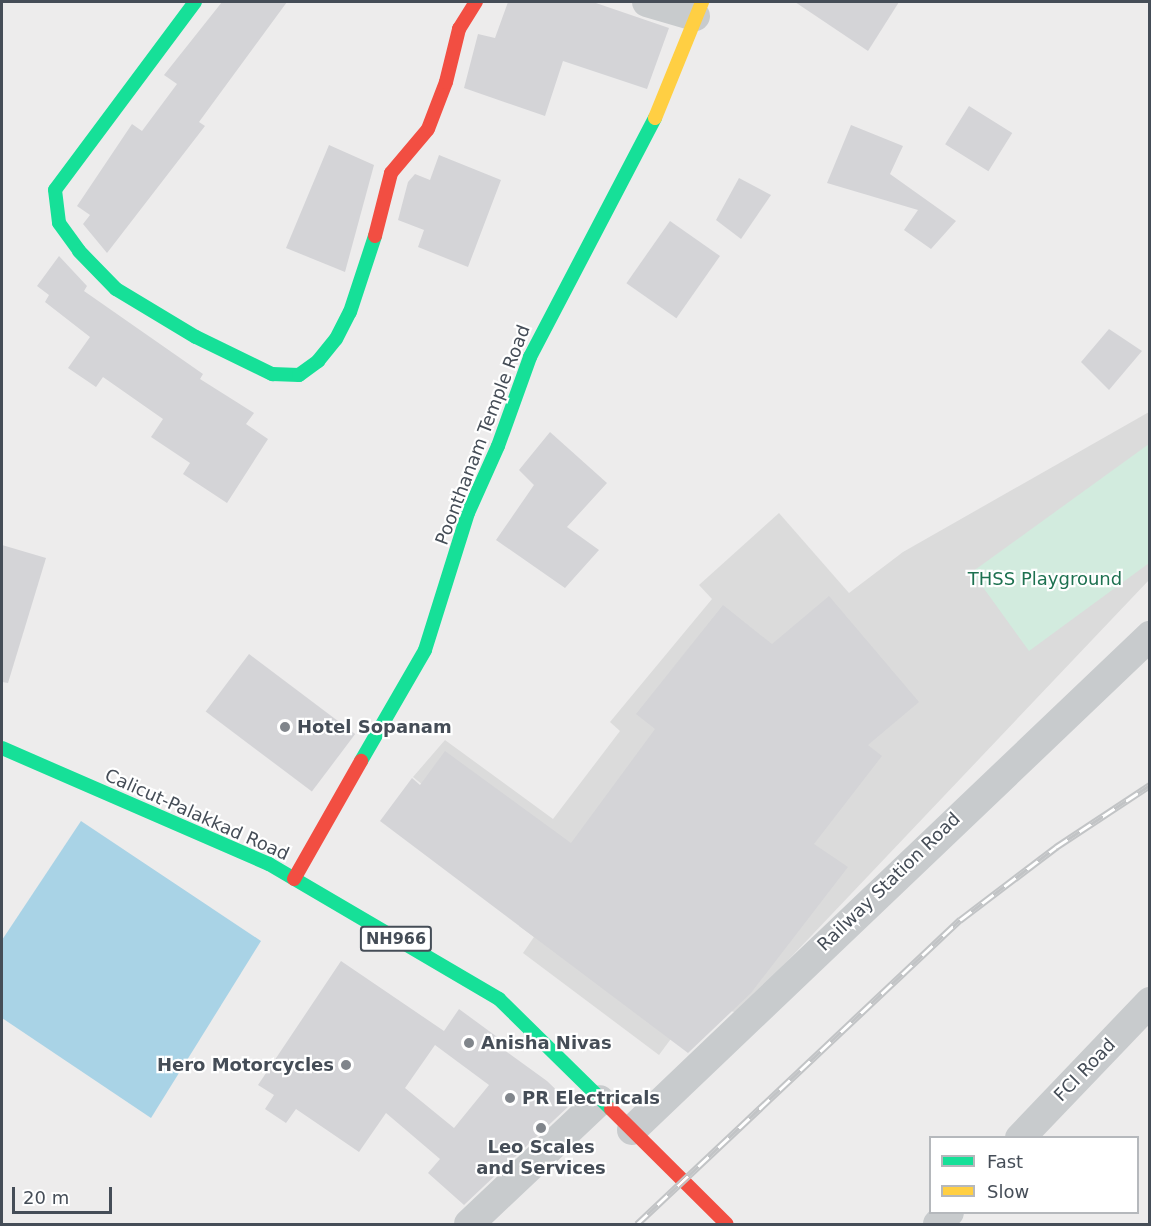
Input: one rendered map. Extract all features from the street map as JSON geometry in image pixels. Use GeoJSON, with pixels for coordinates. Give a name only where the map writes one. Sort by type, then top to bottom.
{"type":"FeatureCollection","features":[{"type":"Feature","properties":{"kind":"main road"},"geometry":{"type":"LineString","coordinates":[[195,2],[55,190],[59,223],[79,251],[116,289],[196,337],[272,374],[299,375],[330,346],[350,312],[392,173],[428,129],[446,82],[459,29],[476,2]]}},
{"type":"Feature","properties":{"kind":"main road","name":"Poonthanam Temple Road"},"geometry":{"type":"LineString","coordinates":[[294,879],[425,650],[468,513],[498,446],[530,357],[654,121],[699,9]]}},
{"type":"Feature","properties":{"kind":"main road","name":"Calicut-Palakkad Road"},"geometry":{"type":"LineString","coordinates":[[2,748],[269,864],[499,999],[726,1224]]}},
{"type":"Feature","properties":{"kind":"street"},"geometry":{"type":"LineString","coordinates":[[647,2],[699,9]]}},
{"type":"Feature","properties":{"kind":"street","name":"Railway Station Road"},"geometry":{"type":"LineString","coordinates":[[632,1130],[1149,636]]}},
{"type":"Feature","properties":{"kind":"street","name":"FCI Road"},"geometry":{"type":"LineString","coordinates":[[1021,1136],[1149,1002]]}},
{"type":"Feature","properties":{"kind":"street"},"geometry":{"type":"LineString","coordinates":[[469,1224],[600,1100]]}},
{"type":"Feature","properties":{"kind":"shaded area"},"geometry":{"type":"Polygon","coordinates":[[[1149,412],[1149,580],[738,1013],[698,1002],[659,1055],[523,953],[534,937],[519,926],[547,886],[413,777],[445,740],[553,819],[620,731],[610,722],[712,599],[699,585],[779,513],[849,593],[903,552],[1149,412]]]}},
{"type":"Feature","properties":{"kind":"green space","name":"THSS Playground"},"geometry":{"type":"Polygon","coordinates":[[[1149,444],[1149,563],[1029,651],[972,572],[1149,444]]]}},
{"type":"Feature","properties":{"kind":"water"},"geometry":{"type":"Polygon","coordinates":[[[81,821],[261,941],[151,1118],[2,1018],[2,940],[81,821]]]}},
{"type":"Feature","properties":{"kind":"building"},"geometry":{"type":"Polygon","coordinates":[[[222,2],[287,2],[199,122],[205,126],[107,253],[83,224],[90,215],[77,206],[132,124],[142,131],[177,84],[164,75],[222,2]]]}},
{"type":"Feature","properties":{"kind":"building"},"geometry":{"type":"Polygon","coordinates":[[[508,2],[593,2],[669,28],[647,89],[563,61],[545,116],[464,88],[478,34],[495,38],[508,2]]]}},
{"type":"Feature","properties":{"kind":"building"},"geometry":{"type":"Polygon","coordinates":[[[795,2],[899,2],[868,51],[795,2]]]}},
{"type":"Feature","properties":{"kind":"building"},"geometry":{"type":"Polygon","coordinates":[[[969,106],[1012,133],[988,171],[945,144],[969,106]]]}},
{"type":"Feature","properties":{"kind":"building"},"geometry":{"type":"Polygon","coordinates":[[[851,125],[903,146],[890,174],[956,221],[931,249],[904,230],[918,210],[827,183],[851,125]]]}},
{"type":"Feature","properties":{"kind":"building"},"geometry":{"type":"Polygon","coordinates":[[[329,145],[374,165],[345,272],[286,248],[329,145]]]}},
{"type":"Feature","properties":{"kind":"building"},"geometry":{"type":"Polygon","coordinates":[[[439,155],[501,180],[468,267],[418,247],[424,230],[398,220],[408,182],[415,174],[430,180],[439,155]]]}},
{"type":"Feature","properties":{"kind":"building"},"geometry":{"type":"Polygon","coordinates":[[[739,178],[771,195],[741,239],[716,220],[739,178]]]}},
{"type":"Feature","properties":{"kind":"building"},"geometry":{"type":"Polygon","coordinates":[[[670,221],[720,256],[676,318],[626,283],[670,221]]]}},
{"type":"Feature","properties":{"kind":"building"},"geometry":{"type":"Polygon","coordinates":[[[59,256],[87,286],[84,291],[203,374],[200,379],[254,413],[246,424],[268,439],[227,503],[183,474],[190,463],[151,437],[163,419],[103,377],[96,387],[68,368],[90,337],[45,302],[49,295],[37,286],[59,256]]]}},
{"type":"Feature","properties":{"kind":"building"},"geometry":{"type":"Polygon","coordinates":[[[1109,329],[1142,351],[1109,390],[1081,362],[1109,329]]]}},
{"type":"Feature","properties":{"kind":"building"},"geometry":{"type":"Polygon","coordinates":[[[550,432],[607,483],[567,527],[599,550],[565,588],[496,540],[534,485],[519,470],[550,432]]]}},
{"type":"Feature","properties":{"kind":"building"},"geometry":{"type":"Polygon","coordinates":[[[2,545],[46,558],[8,683],[2,682],[2,545]]]}},
{"type":"Feature","properties":{"kind":"building"},"geometry":{"type":"Polygon","coordinates":[[[829,596],[919,702],[868,745],[882,756],[814,844],[848,867],[751,993],[688,1053],[380,821],[412,778],[420,785],[445,751],[571,843],[655,729],[636,714],[723,605],[772,644],[829,596]]]}},
{"type":"Feature","properties":{"kind":"building","name":"Hotel Sopanam"},"geometry":{"type":"Polygon","coordinates":[[[249,654],[355,734],[312,792],[206,712],[249,654]]]}},
{"type":"Feature","properties":{"kind":"building"},"geometry":{"type":"Polygon","coordinates":[[[341,961],[444,1031],[459,1009],[504,1042],[500,1047],[547,1081],[571,1104],[464,1205],[428,1173],[440,1159],[386,1113],[359,1152],[296,1109],[286,1123],[265,1109],[274,1095],[258,1085],[341,961]],[[435,1045],[405,1088],[454,1128],[489,1085],[435,1045]]]}},
{"type":"Feature","properties":{"kind":"railway"},"geometry":{"type":"LineString","coordinates":[[637,1224],[960,920],[1056,847],[1150,785]]}},
{"type":"Feature","properties":{"kind":"traffic: fast"},"geometry":{"type":"LineString","coordinates":[[195,2],[55,190],[59,223],[79,251],[116,289],[196,337],[272,374],[299,375],[318,361],[336,339],[350,312],[375,236]]}},
{"type":"Feature","properties":{"kind":"traffic: fast"},"geometry":{"type":"LineString","coordinates":[[361,761],[425,650],[468,513],[498,446],[530,357],[655,118]]}},
{"type":"Feature","properties":{"kind":"traffic: fast"},"geometry":{"type":"LineString","coordinates":[[2,748],[269,864],[499,999],[611,1109]]}},
{"type":"Feature","properties":{"kind":"traffic: slow"},"geometry":{"type":"LineString","coordinates":[[655,118],[702,2]]}},
{"type":"Feature","properties":{"kind":"traffic: jam"},"geometry":{"type":"LineString","coordinates":[[375,236],[391,173],[428,129],[446,82],[459,29],[476,2]]}},
{"type":"Feature","properties":{"kind":"traffic: jam"},"geometry":{"type":"LineString","coordinates":[[294,879],[361,761]]}},
{"type":"Feature","properties":{"kind":"traffic: jam"},"geometry":{"type":"LineString","coordinates":[[611,1109],[727,1224]]}},
{"type":"Feature","properties":{"kind":"place","name":"Hotel Sopanam"},"geometry":{"type":"Point","coordinates":[285,727]}},
{"type":"Feature","properties":{"kind":"place","name":"Anisha Nivas"},"geometry":{"type":"Point","coordinates":[469,1043]}},
{"type":"Feature","properties":{"kind":"place","name":"Hero Motorcycles"},"geometry":{"type":"Point","coordinates":[346,1065]}},
{"type":"Feature","properties":{"kind":"place","name":"PR Electricals"},"geometry":{"type":"Point","coordinates":[510,1098]}},
{"type":"Feature","properties":{"kind":"place","name":"Leo Scales and Services"},"geometry":{"type":"Point","coordinates":[541,1128]}}]}
